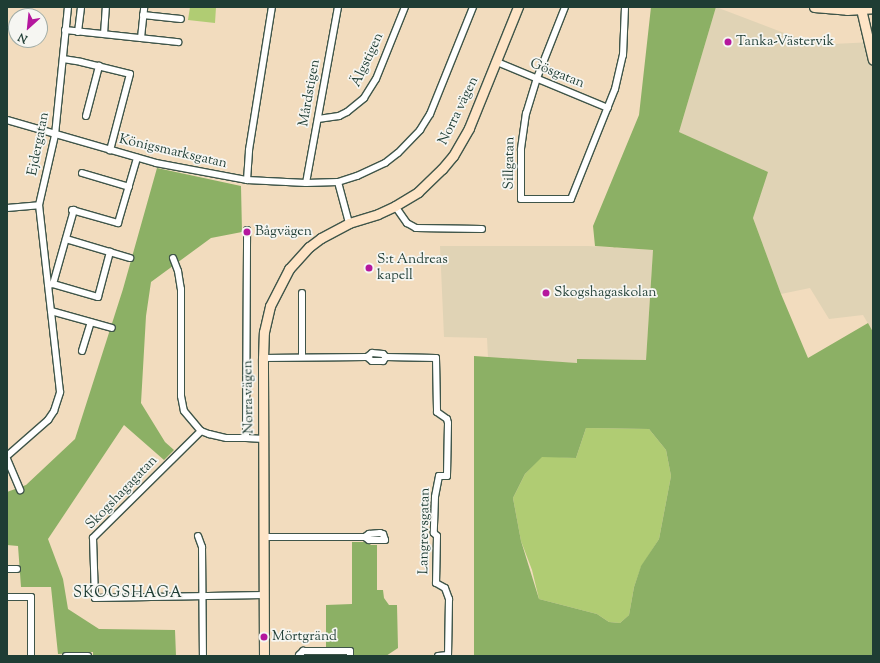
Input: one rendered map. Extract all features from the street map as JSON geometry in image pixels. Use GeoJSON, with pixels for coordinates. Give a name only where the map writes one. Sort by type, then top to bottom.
{"type":"FeatureCollection","features":[{"type":"Feature","properties":{"kind":"street","name":"Ejdergatan"},"geometry":{"type":"LineString","coordinates":[[7,458],[48,420],[58,402],[59,380],[51,312],[50,285],[39,204],[55,134],[68,7]]}},
{"type":"Feature","properties":{"kind":"street"},"geometry":{"type":"LineString","coordinates":[[78,32],[81,7]]}},
{"type":"Feature","properties":{"kind":"street"},"geometry":{"type":"LineString","coordinates":[[104,34],[106,7]]}},
{"type":"Feature","properties":{"kind":"street"},"geometry":{"type":"LineString","coordinates":[[141,38],[144,7]]}},
{"type":"Feature","properties":{"kind":"street"},"geometry":{"type":"LineString","coordinates":[[247,180],[248,150],[272,7]]}},
{"type":"Feature","properties":{"kind":"street","name":"Mårdstigen"},"geometry":{"type":"LineString","coordinates":[[306,183],[338,7]]}},
{"type":"Feature","properties":{"kind":"street","name":"Älgstigen"},"geometry":{"type":"LineString","coordinates":[[318,119],[339,116],[347,112],[364,98],[376,79],[404,7]]}},
{"type":"Feature","properties":{"kind":"street","name":"Königsmarksgatan"},"geometry":{"type":"LineString","coordinates":[[7,120],[137,158],[247,180],[306,183],[338,182],[357,176],[386,163],[406,146],[420,130],[430,114],[473,7]]}},
{"type":"Feature","properties":{"kind":"street","name":"Norra vägen"},"geometry":{"type":"LineString","coordinates":[[264,656],[263,358],[265,326],[270,306],[289,269],[310,247],[321,238],[349,223],[378,214],[395,206],[430,182],[453,156],[469,128],[518,7]]}},
{"type":"Feature","properties":{"kind":"street"},"geometry":{"type":"LineString","coordinates":[[537,78],[565,7]]}},
{"type":"Feature","properties":{"kind":"street"},"geometry":{"type":"LineString","coordinates":[[608,108],[615,89],[623,55],[625,7]]}},
{"type":"Feature","properties":{"kind":"street"},"geometry":{"type":"LineString","coordinates":[[814,7],[833,10],[873,8]]}},
{"type":"Feature","properties":{"kind":"street"},"geometry":{"type":"LineString","coordinates":[[861,9],[873,60]]}},
{"type":"Feature","properties":{"kind":"street"},"geometry":{"type":"LineString","coordinates":[[143,15],[181,19]]}},
{"type":"Feature","properties":{"kind":"street"},"geometry":{"type":"LineString","coordinates":[[65,30],[178,42]]}},
{"type":"Feature","properties":{"kind":"street"},"geometry":{"type":"LineString","coordinates":[[63,59],[130,74],[110,150]]}},
{"type":"Feature","properties":{"kind":"street","name":"Gösgatan"},"geometry":{"type":"LineString","coordinates":[[497,62],[608,108]]}},
{"type":"Feature","properties":{"kind":"street"},"geometry":{"type":"LineString","coordinates":[[86,116],[99,66]]}},
{"type":"Feature","properties":{"kind":"street","name":"Sillgatan"},"geometry":{"type":"LineString","coordinates":[[537,78],[530,99],[523,131],[521,199],[571,199],[608,108]]}},
{"type":"Feature","properties":{"kind":"street","name":"Ejdergatan"},"geometry":{"type":"LineString","coordinates":[[50,285],[66,239],[73,210],[118,223],[137,158]]}},
{"type":"Feature","properties":{"kind":"street"},"geometry":{"type":"LineString","coordinates":[[82,173],[129,186]]}},
{"type":"Feature","properties":{"kind":"street"},"geometry":{"type":"LineString","coordinates":[[338,182],[349,223]]}},
{"type":"Feature","properties":{"kind":"street"},"geometry":{"type":"LineString","coordinates":[[7,208],[39,204]]}},
{"type":"Feature","properties":{"kind":"street"},"geometry":{"type":"LineString","coordinates":[[395,206],[407,223],[416,228],[482,229]]}},
{"type":"Feature","properties":{"kind":"street"},"geometry":{"type":"LineString","coordinates":[[246,438],[247,230]]}},
{"type":"Feature","properties":{"kind":"street"},"geometry":{"type":"LineString","coordinates":[[66,239],[130,258]]}},
{"type":"Feature","properties":{"kind":"street"},"geometry":{"type":"LineString","coordinates":[[50,285],[98,296],[110,252]]}},
{"type":"Feature","properties":{"kind":"street"},"geometry":{"type":"LineString","coordinates":[[173,258],[178,271],[181,289],[182,404],[188,417],[201,431],[216,437],[264,439]]}},
{"type":"Feature","properties":{"kind":"street"},"geometry":{"type":"LineString","coordinates":[[263,358],[302,357],[302,293]]}},
{"type":"Feature","properties":{"kind":"street"},"geometry":{"type":"LineString","coordinates":[[51,312],[112,328]]}},
{"type":"Feature","properties":{"kind":"street"},"geometry":{"type":"LineString","coordinates":[[82,351],[91,322]]}},
{"type":"Feature","properties":{"kind":"street","name":"Langrevsgatan"},"geometry":{"type":"LineString","coordinates":[[302,357],[366,357],[372,361],[383,361],[386,357],[436,358],[437,412],[447,419],[448,423],[447,476],[439,476],[435,497],[434,533],[437,536],[436,583],[445,588],[449,599],[448,655],[438,656]]}},
{"type":"Feature","properties":{"kind":"street","name":"Skogshagagatan"},"geometry":{"type":"LineString","coordinates":[[201,431],[93,538],[94,598],[264,595]]}},
{"type":"Feature","properties":{"kind":"street"},"geometry":{"type":"LineString","coordinates":[[7,458],[20,490]]}},
{"type":"Feature","properties":{"kind":"street"},"geometry":{"type":"LineString","coordinates":[[198,536],[202,547],[203,656]]}},
{"type":"Feature","properties":{"kind":"street"},"geometry":{"type":"LineString","coordinates":[[264,537],[365,537]]}},
{"type":"Feature","properties":{"kind":"street"},"geometry":{"type":"LineString","coordinates":[[7,569],[17,569]]}},
{"type":"Feature","properties":{"kind":"street"},"geometry":{"type":"LineString","coordinates":[[7,597],[31,597],[31,656]]}},
{"type":"Feature","properties":{"kind":"street"},"geometry":{"type":"LineString","coordinates":[[301,656],[300,655],[303,651],[327,654],[350,651],[350,656]]}},
{"type":"Feature","properties":{"kind":"street"},"geometry":{"type":"LineString","coordinates":[[66,656],[88,656]]}},
{"type":"Feature","properties":{"kind":"shaded area"},"geometry":{"type":"Polygon","coordinates":[[[716,7],[792,36],[833,44],[873,42],[873,332],[863,315],[829,319],[810,288],[781,294],[753,218],[767,172],[679,132],[716,7]]]}},
{"type":"Feature","properties":{"kind":"shaded area","name":"Skogshagaskolan"},"geometry":{"type":"Polygon","coordinates":[[[440,246],[588,246],[653,250],[646,360],[577,359],[577,363],[488,358],[487,338],[444,337],[440,246]]]}},
{"type":"Feature","properties":{"kind":"green space"},"geometry":{"type":"Polygon","coordinates":[[[190,7],[216,7],[215,23],[188,20],[190,7]]]}},
{"type":"Feature","properties":{"kind":"green space"},"geometry":{"type":"Polygon","coordinates":[[[651,7],[716,7],[679,132],[768,172],[753,218],[781,294],[808,358],[868,323],[873,332],[873,656],[474,656],[474,356],[577,363],[577,359],[646,360],[653,250],[595,246],[593,226],[639,115],[651,7]],[[586,428],[576,458],[542,457],[525,474],[513,498],[521,541],[539,599],[597,614],[609,622],[620,623],[629,615],[634,587],[641,566],[659,539],[671,476],[666,450],[649,429],[586,428]]]}},
{"type":"Feature","properties":{"kind":"green space"},"geometry":{"type":"Polygon","coordinates":[[[157,168],[241,186],[242,232],[211,238],[151,282],[146,316],[141,403],[165,442],[174,450],[164,460],[124,425],[48,539],[63,579],[68,609],[99,629],[175,630],[176,656],[93,656],[93,652],[58,654],[51,587],[21,587],[18,546],[7,545],[7,492],[26,485],[75,439],[123,289],[157,168]]]}},
{"type":"Feature","properties":{"kind":"green space"},"geometry":{"type":"Polygon","coordinates":[[[586,428],[649,429],[666,450],[671,476],[659,539],[641,567],[634,587],[629,615],[620,623],[609,622],[597,614],[539,599],[532,570],[521,541],[513,498],[525,474],[542,456],[576,458],[586,428]]]}},
{"type":"Feature","properties":{"kind":"green space"},"geometry":{"type":"Polygon","coordinates":[[[352,542],[367,542],[371,545],[377,545],[377,590],[383,590],[384,598],[389,605],[397,605],[398,648],[386,656],[352,656],[351,649],[326,648],[326,605],[352,604],[352,542]]]}},
{"type":"Feature","properties":{"kind":"place","name":"Tanka-Västervik"},"geometry":{"type":"Point","coordinates":[728,42]}},
{"type":"Feature","properties":{"kind":"place","name":"Bågvägen"},"geometry":{"type":"Point","coordinates":[247,232]}},
{"type":"Feature","properties":{"kind":"place","name":"S:t Andreas kapell"},"geometry":{"type":"Point","coordinates":[369,268]}},
{"type":"Feature","properties":{"kind":"place","name":"Skogshagaskolan"},"geometry":{"type":"Point","coordinates":[546,293]}},
{"type":"Feature","properties":{"kind":"place","name":"Mörtgränd"},"geometry":{"type":"Point","coordinates":[264,637]}},
{"type":"Feature","properties":{"kind":"district","name":"SKOGSHAGA"},"geometry":{"type":"Point","coordinates":[128,594]}}]}
